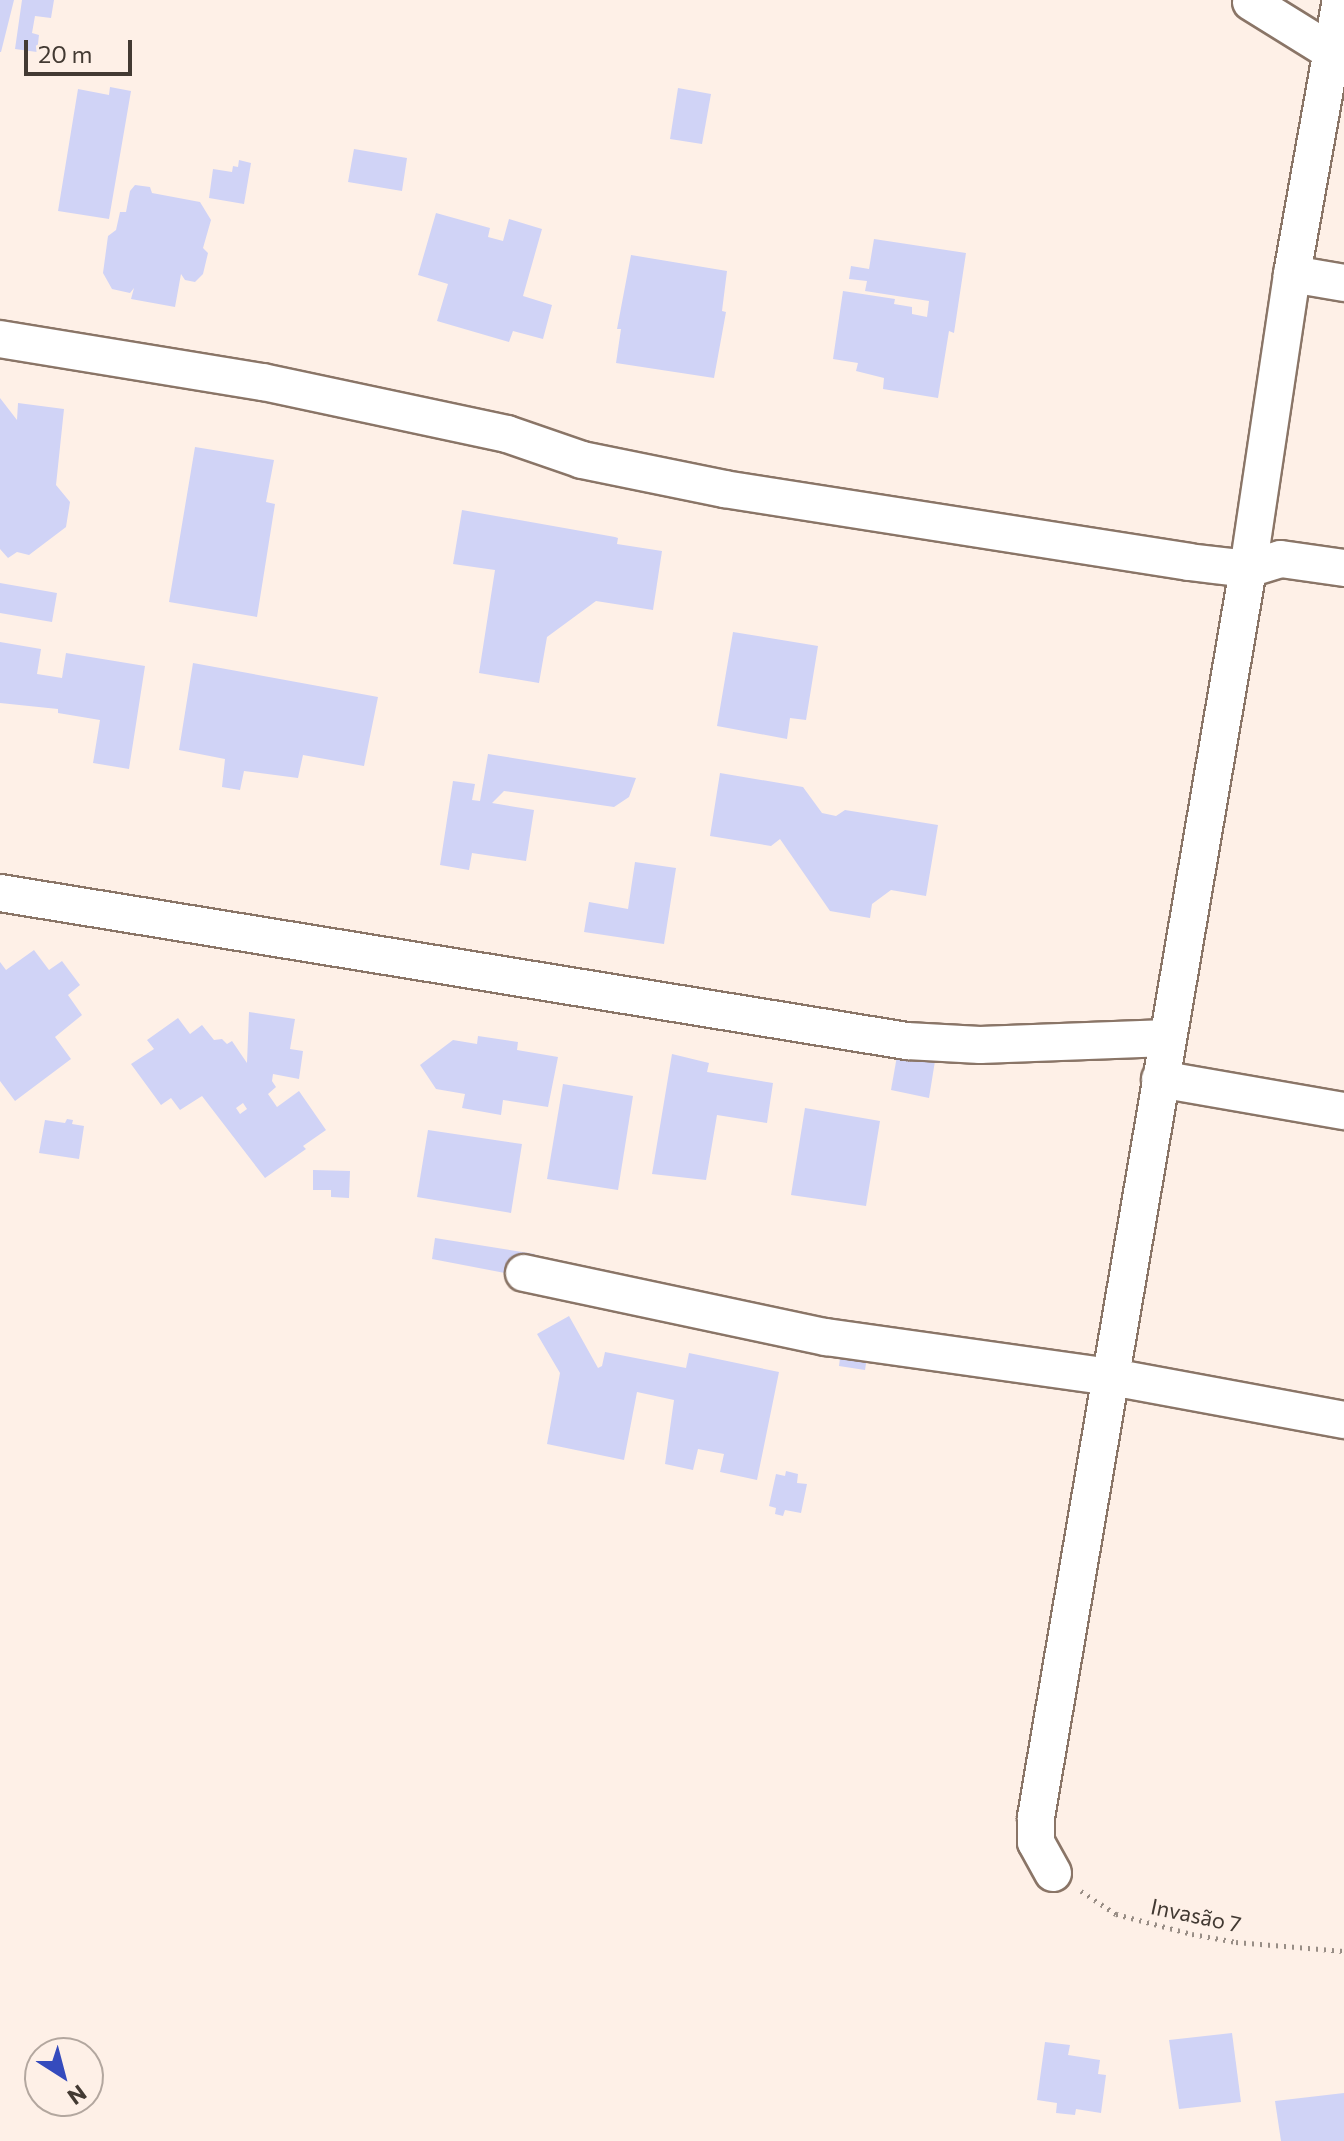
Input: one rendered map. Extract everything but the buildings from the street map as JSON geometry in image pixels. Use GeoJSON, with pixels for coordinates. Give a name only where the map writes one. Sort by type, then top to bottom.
{"type":"FeatureCollection","features":[{"type":"Feature","properties":{"kind":"street"},"geometry":{"type":"LineString","coordinates":[[1053,1873],[1036,1842],[1036,1817],[1248,569],[1292,274],[1337,52],[1341,0]]}},
{"type":"Feature","properties":{"kind":"street"},"geometry":{"type":"LineString","coordinates":[[1250,1],[1337,52]]}},
{"type":"Feature","properties":{"kind":"street"},"geometry":{"type":"LineString","coordinates":[[1292,274],[1344,283]]}},
{"type":"Feature","properties":{"kind":"street"},"geometry":{"type":"LineString","coordinates":[[0,339],[263,382],[507,434],[582,460],[724,489],[1248,569],[1281,559],[1344,568]]}},
{"type":"Feature","properties":{"kind":"street"},"geometry":{"type":"LineString","coordinates":[[0,893],[907,1041],[980,1045],[1168,1038]]}},
{"type":"Feature","properties":{"kind":"street"},"geometry":{"type":"LineString","coordinates":[[1160,1079],[1344,1111]]}},
{"type":"Feature","properties":{"kind":"street"},"geometry":{"type":"LineString","coordinates":[[524,1273],[826,1337],[1112,1377],[1344,1420]]}},
{"type":"Feature","properties":{"kind":"path","name":"Invasão 7"},"geometry":{"type":"LineString","coordinates":[[1053,1873],[1116,1914],[1236,1942],[1344,1951]]}}]}
